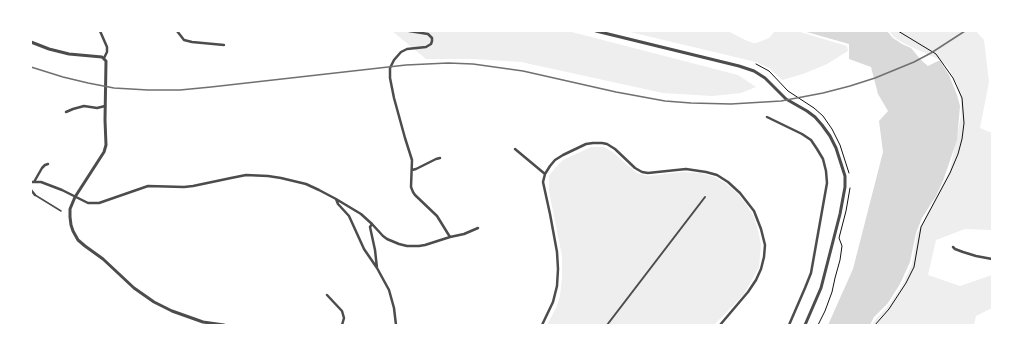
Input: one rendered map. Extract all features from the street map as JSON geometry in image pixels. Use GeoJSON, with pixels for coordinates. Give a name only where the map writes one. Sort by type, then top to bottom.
{"type":"FeatureCollection","features":[{"type":"Feature","properties":{"kind":"street"},"geometry":{"type":"LineString","coordinates":[[100,31],[107,47],[107,52],[104,58],[106,63],[106,145],[104,152],[75,197],[70,209],[73,231],[78,240],[103,259],[134,288],[154,302],[172,311],[203,322],[224,325]]}},
{"type":"Feature","properties":{"kind":"street"},"geometry":{"type":"LineString","coordinates":[[177,31],[184,40],[224,45]]}},
{"type":"Feature","properties":{"kind":"street"},"geometry":{"type":"LineString","coordinates":[[409,31],[428,34],[432,38],[432,42],[426,46],[405,50],[398,54],[392,62],[390,68],[390,78],[411,156],[411,182],[413,192],[437,216],[450,237]]}},
{"type":"Feature","properties":{"kind":"street"},"geometry":{"type":"LineString","coordinates":[[596,31],[732,64],[754,71],[766,78],[786,98],[815,117],[826,130],[840,159],[845,176],[845,187],[840,214],[821,288],[804,325]]}},
{"type":"Feature","properties":{"kind":"street"},"geometry":{"type":"LineString","coordinates":[[31,42],[68,54],[99,56],[104,58]]}},
{"type":"Feature","properties":{"kind":"street"},"geometry":{"type":"LineString","coordinates":[[66,112],[84,106],[97,108],[105,106]]}},
{"type":"Feature","properties":{"kind":"street"},"geometry":{"type":"LineString","coordinates":[[767,117],[811,140],[823,159],[826,171],[827,183],[811,273],[789,325]]}},
{"type":"Feature","properties":{"kind":"street"},"geometry":{"type":"LineString","coordinates":[[542,325],[553,302],[557,286],[558,269],[557,252],[543,182],[545,174],[550,166],[563,155],[593,142],[607,144],[615,149],[635,168],[642,172],[648,173],[686,169],[717,175],[728,182],[740,193],[754,211],[765,245],[761,269],[748,292],[720,325]]}},
{"type":"Feature","properties":{"kind":"street"},"geometry":{"type":"LineString","coordinates":[[515,149],[545,174]]}},
{"type":"Feature","properties":{"kind":"street"},"geometry":{"type":"LineString","coordinates":[[412,170],[440,158]]}},
{"type":"Feature","properties":{"kind":"street"},"geometry":{"type":"LineString","coordinates":[[32,182],[42,168],[48,164]]}},
{"type":"Feature","properties":{"kind":"street"},"geometry":{"type":"LineString","coordinates":[[32,182],[41,182],[62,190],[88,203],[99,203],[148,186],[184,187],[237,176],[274,176],[306,184],[336,199],[361,214],[387,239],[399,244],[407,246],[425,245],[464,234],[478,228]]}},
{"type":"Feature","properties":{"kind":"street"},"geometry":{"type":"LineString","coordinates":[[31,190],[34,195]]}},
{"type":"Feature","properties":{"kind":"street"},"geometry":{"type":"LineString","coordinates":[[607,325],[705,197]]}},
{"type":"Feature","properties":{"kind":"street"},"geometry":{"type":"LineString","coordinates":[[336,199],[338,204],[349,216],[364,249],[378,268],[389,290],[394,308],[396,325]]}},
{"type":"Feature","properties":{"kind":"street"},"geometry":{"type":"LineString","coordinates":[[372,224],[370,227],[378,268]]}},
{"type":"Feature","properties":{"kind":"street"},"geometry":{"type":"LineString","coordinates":[[953,247],[976,256],[992,259]]}},
{"type":"Feature","properties":{"kind":"street"},"geometry":{"type":"LineString","coordinates":[[327,295],[342,310],[344,318],[342,325]]}},
{"type":"Feature","properties":{"kind":"lane"},"geometry":{"type":"LineString","coordinates":[[34,195],[61,211]]}},
{"type":"Feature","properties":{"kind":"path"},"geometry":{"type":"LineString","coordinates":[[875,325],[894,302],[914,267],[921,227],[950,173],[958,154],[964,123],[962,98],[952,78],[936,54],[898,31]]}},
{"type":"Feature","properties":{"kind":"path"},"geometry":{"type":"LineString","coordinates":[[756,64],[764,67],[773,74],[784,88]]}},
{"type":"Feature","properties":{"kind":"path"},"geometry":{"type":"LineString","coordinates":[[818,325],[832,292],[840,260],[842,246],[839,238],[850,188]]}},
{"type":"Feature","properties":{"kind":"shaded area"},"geometry":{"type":"Polygon","coordinates":[[[392,31],[568,31],[738,75],[756,87],[741,93],[712,96],[663,93],[521,62],[473,59],[426,59],[392,31]]]}},
{"type":"Feature","properties":{"kind":"shaded area"},"geometry":{"type":"Polygon","coordinates":[[[626,31],[728,31],[743,39],[756,43],[769,38],[775,31],[797,31],[847,46],[848,51],[827,64],[803,74],[782,80],[769,68],[756,62],[626,31]]]}},
{"type":"Feature","properties":{"kind":"shaded area"},"geometry":{"type":"Polygon","coordinates":[[[803,31],[887,31],[893,38],[911,48],[928,66],[940,61],[949,75],[960,106],[957,140],[943,181],[936,196],[922,218],[916,233],[910,262],[900,284],[888,303],[874,317],[870,325],[828,325],[853,269],[883,152],[879,121],[888,111],[878,94],[871,67],[849,59],[849,44],[803,31]]]}},
{"type":"Feature","properties":{"kind":"shaded area"},"geometry":{"type":"Polygon","coordinates":[[[889,31],[976,31],[984,40],[989,82],[980,128],[992,133],[992,230],[965,229],[936,240],[928,275],[960,286],[992,275],[992,308],[976,316],[974,325],[872,325],[888,306],[903,284],[912,264],[917,233],[950,170],[961,116],[961,100],[957,84],[948,67],[938,59],[903,43],[894,37],[889,31]]]}},
{"type":"Feature","properties":{"kind":"shaded area"},"geometry":{"type":"Polygon","coordinates":[[[591,147],[604,147],[614,153],[637,173],[648,176],[683,172],[700,173],[715,177],[737,193],[746,204],[754,217],[758,230],[761,245],[759,267],[744,294],[714,325],[547,325],[556,308],[560,296],[562,278],[562,256],[549,191],[549,176],[563,160],[591,147]]]}},
{"type":"Feature","properties":{"kind":"railway"},"geometry":{"type":"LineString","coordinates":[[31,67],[63,77],[114,88],[180,90],[406,65],[448,63],[473,64],[523,71],[616,92],[665,101],[731,104],[781,101],[850,86],[875,78],[914,62],[965,31]]}}]}
